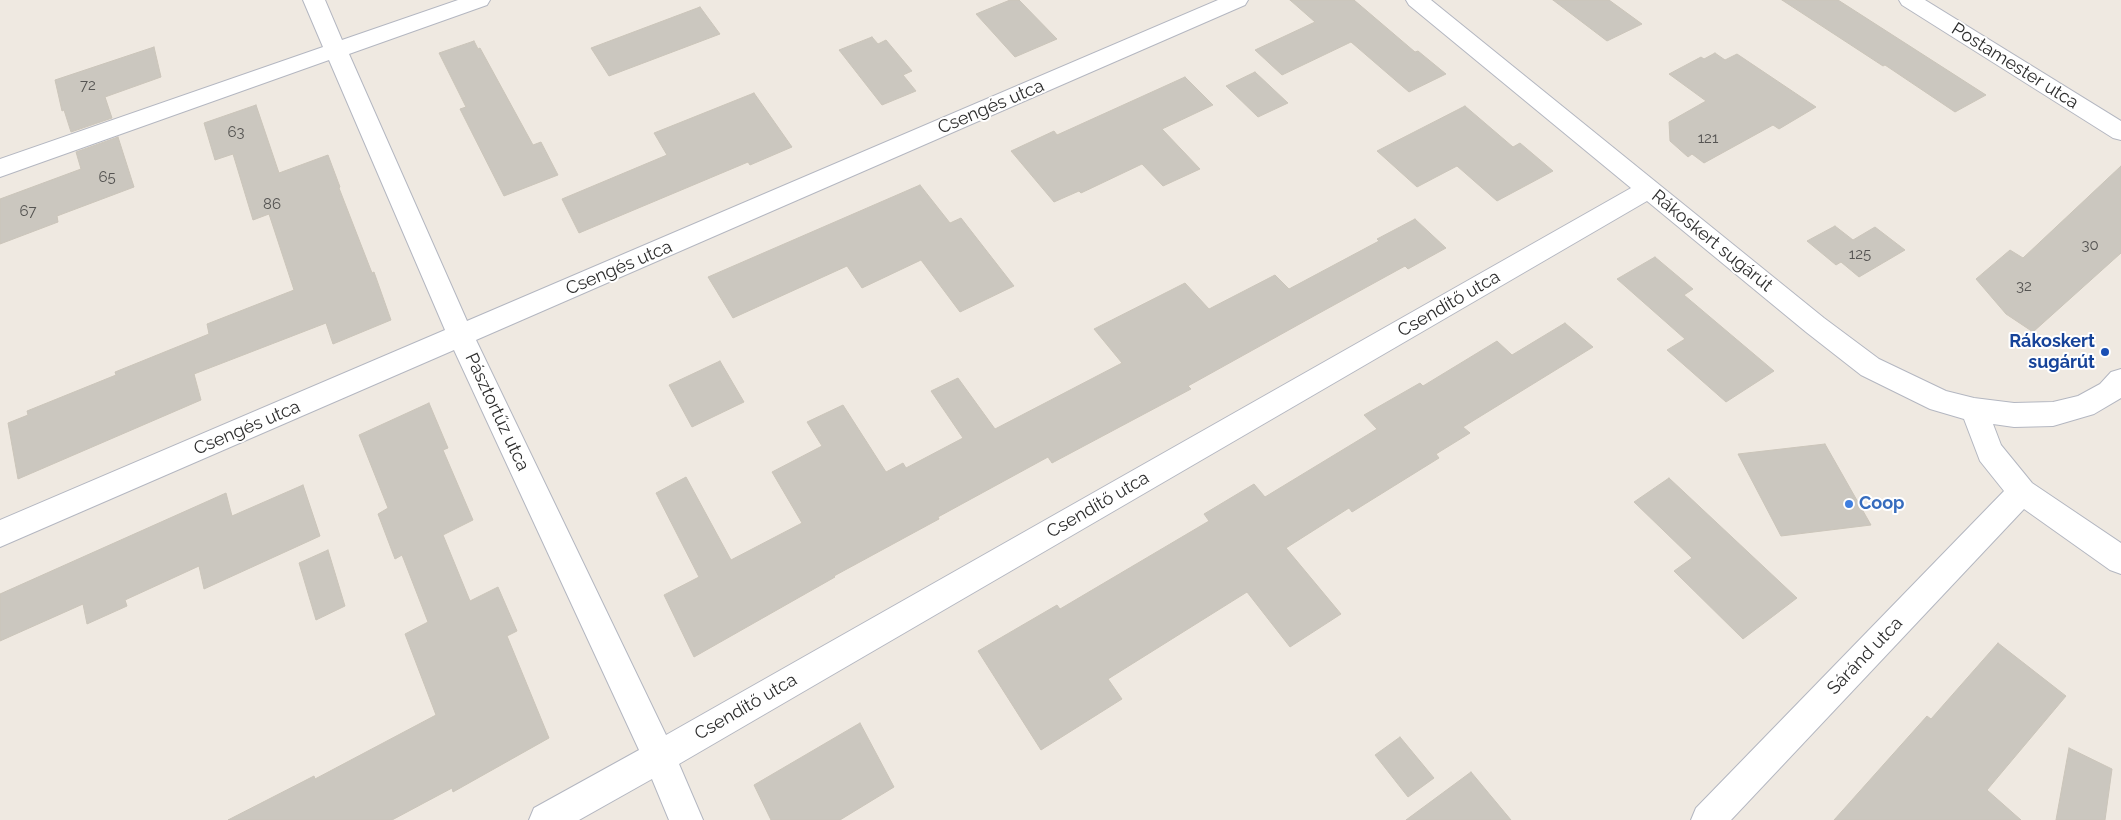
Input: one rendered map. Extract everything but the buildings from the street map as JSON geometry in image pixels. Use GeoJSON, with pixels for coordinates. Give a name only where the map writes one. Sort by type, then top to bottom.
{"type":"FeatureCollection","features":[{"type":"Feature","properties":{"kind":"street","name":"Pásztortűz utca"},"geometry":{"type":"LineString","coordinates":[[314,0],[461,336],[659,757],[686,820]]}},
{"type":"Feature","properties":{"kind":"street"},"geometry":{"type":"LineString","coordinates":[[0,168],[479,0]]}},
{"type":"Feature","properties":{"kind":"street","name":"Csengés utca"},"geometry":{"type":"LineString","coordinates":[[0,534],[1237,0]]}},
{"type":"Feature","properties":{"kind":"street","name":"Rákoskert sugárút"},"geometry":{"type":"LineString","coordinates":[[1417,0],[1815,325],[1870,367],[1940,401],[1974,410]]}},
{"type":"Feature","properties":{"kind":"street","name":"Postamester utca"},"geometry":{"type":"LineString","coordinates":[[1910,0],[2121,132]]}},
{"type":"Feature","properties":{"kind":"street","name":"Csendítő utca"},"geometry":{"type":"LineString","coordinates":[[546,820],[1649,189]]}},
{"type":"Feature","properties":{"kind":"street"},"geometry":{"type":"LineString","coordinates":[[2121,380],[2110,392],[2084,406],[2054,414],[2014,415],[1974,410],[1990,452],[2022,492],[2121,560]]}},
{"type":"Feature","properties":{"kind":"street","name":"Sáránd utca"},"geometry":{"type":"LineString","coordinates":[[1708,820],[2022,492]]}},
{"type":"Feature","properties":{"kind":"place","name":"Rákoskert sugárút"},"geometry":{"type":"Point","coordinates":[2105,352]}},
{"type":"Feature","properties":{"kind":"place","name":"Coop"},"geometry":{"type":"Point","coordinates":[1849,504]}}]}
